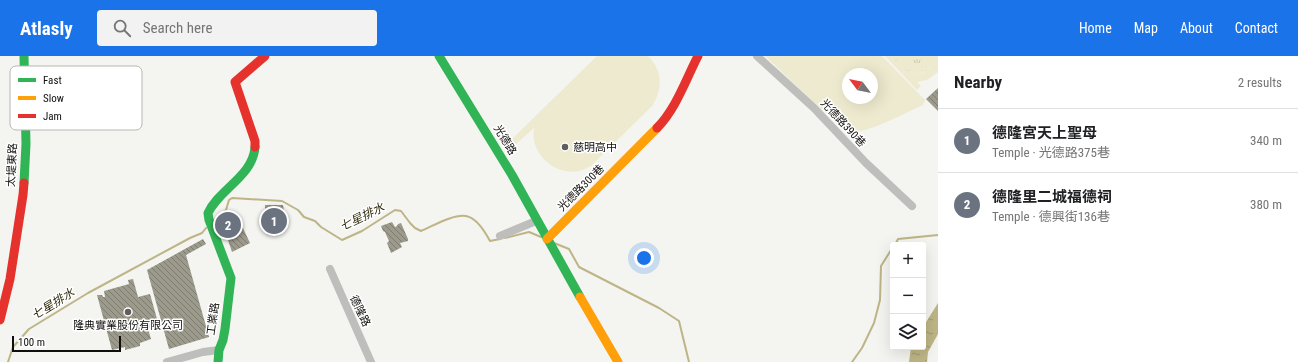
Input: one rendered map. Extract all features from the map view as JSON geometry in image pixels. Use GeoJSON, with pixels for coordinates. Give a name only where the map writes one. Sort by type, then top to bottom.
{"type":"FeatureCollection","features":[{"type":"Feature","properties":{"kind":"street","name":"太堤東路"},"geometry":{"type":"LineString","coordinates":[[24,56],[24,66]]}},
{"type":"Feature","properties":{"kind":"street","name":"工業路"},"geometry":{"type":"LineString","coordinates":[[218,362],[218,350],[223,340],[225,329],[231,278],[208,212],[252,158],[255,148],[254,137],[234,82],[265,56]]}},
{"type":"Feature","properties":{"kind":"street","name":"光德路"},"geometry":{"type":"LineString","coordinates":[[439,56],[512,175],[536,221],[618,362]]}},
{"type":"Feature","properties":{"kind":"street","name":"光德路300巷"},"geometry":{"type":"LineString","coordinates":[[547,239],[664,122],[698,56]]}},
{"type":"Feature","properties":{"kind":"street","name":"光德路390巷"},"geometry":{"type":"LineString","coordinates":[[757,56],[814,108],[866,163],[912,206]]}},
{"type":"Feature","properties":{"kind":"street","name":"太堤東路"},"geometry":{"type":"LineString","coordinates":[[0,320],[10,279],[23,196],[26,130]]}},
{"type":"Feature","properties":{"kind":"street"},"geometry":{"type":"LineString","coordinates":[[500,236],[536,221]]}},
{"type":"Feature","properties":{"kind":"street","name":"德隆路"},"geometry":{"type":"LineString","coordinates":[[330,269],[371,362]]}},
{"type":"Feature","properties":{"kind":"street"},"geometry":{"type":"LineString","coordinates":[[167,362],[204,352],[218,350]]}},
{"type":"Feature","properties":{"kind":"green space"},"geometry":{"type":"Polygon","coordinates":[[[597,56],[648,56],[659,74],[660,87],[656,100],[652,106],[591,166],[579,171],[564,171],[550,165],[540,154],[536,148],[534,128],[516,144],[512,139],[597,56]]]}},
{"type":"Feature","properties":{"kind":"green space"},"geometry":{"type":"Polygon","coordinates":[[[765,56],[882,56],[925,100],[923,105],[889,121],[870,129],[855,131],[846,128],[809,98],[765,56]]]}},
{"type":"Feature","properties":{"kind":"green space"},"geometry":{"type":"Polygon","coordinates":[[[885,56],[891,56],[897,63],[910,72],[921,74],[933,65],[938,56],[938,72],[927,80],[917,82],[921,86],[917,90],[885,56]]]}},
{"type":"Feature","properties":{"kind":"green space"},"geometry":{"type":"Polygon","coordinates":[[[891,56],[938,56],[929,69],[920,74],[915,74],[905,70],[891,56]]]}},
{"type":"Feature","properties":{"kind":"water"},"geometry":{"type":"Polygon","coordinates":[[[938,303],[938,334],[928,352],[927,362],[909,362],[911,350],[926,350],[926,322],[938,303]]]}},
{"type":"Feature","properties":{"kind":"building"},"geometry":{"type":"Polygon","coordinates":[[[938,88],[938,111],[926,99],[938,88]]]}},
{"type":"Feature","properties":{"kind":"building"},"geometry":{"type":"Polygon","coordinates":[[[265,205],[283,205],[285,217],[282,223],[275,227],[272,233],[267,235],[265,205]]]}},
{"type":"Feature","properties":{"kind":"building"},"geometry":{"type":"Polygon","coordinates":[[[234,217],[235,226],[231,227],[232,231],[228,232],[227,229],[223,229],[221,220],[234,217]]]}},
{"type":"Feature","properties":{"kind":"building"},"geometry":{"type":"Polygon","coordinates":[[[392,222],[395,227],[401,223],[408,241],[400,243],[402,247],[391,253],[387,243],[389,241],[381,226],[392,222]]]}},
{"type":"Feature","properties":{"kind":"building"},"geometry":{"type":"Polygon","coordinates":[[[242,226],[250,243],[232,252],[227,237],[234,234],[232,230],[242,226]]]}},
{"type":"Feature","properties":{"kind":"building"},"geometry":{"type":"Polygon","coordinates":[[[203,239],[206,244],[186,255],[209,337],[169,349],[147,270],[203,239]]]}},
{"type":"Feature","properties":{"kind":"building","name":"隆典實業股份有限公司"},"geometry":{"type":"Polygon","coordinates":[[[133,279],[138,297],[150,294],[159,326],[148,329],[151,339],[140,343],[140,346],[125,350],[125,347],[112,350],[97,295],[102,295],[105,297],[104,291],[129,284],[128,280],[133,279]]]}},
{"type":"Feature","properties":{"kind":"waterway","name":"七星排水"},"geometry":{"type":"LineString","coordinates":[[214,220],[226,210],[229,200],[232,198],[282,201],[298,210],[304,217],[315,221],[321,227],[342,240],[362,231],[395,210],[401,211],[410,223],[421,231],[449,219],[466,216],[477,222],[490,241],[500,239]]}},
{"type":"Feature","properties":{"kind":"waterway","name":"七星排水"},"geometry":{"type":"LineString","coordinates":[[8,362],[13,347],[29,329],[88,293],[202,233],[206,228]]}},
{"type":"Feature","properties":{"kind":"waterway","name":"七星排水"},"geometry":{"type":"LineString","coordinates":[[505,238],[529,232],[541,237]]}},
{"type":"Feature","properties":{"kind":"waterway","name":"七星排水"},"geometry":{"type":"LineString","coordinates":[[896,242],[898,239],[938,235]]}},
{"type":"Feature","properties":{"kind":"waterway","name":"七星排水"},"geometry":{"type":"LineString","coordinates":[[554,243],[569,249],[579,267],[659,308],[679,321],[689,362]]}},
{"type":"Feature","properties":{"kind":"waterway","name":"七星排水"},"geometry":{"type":"LineString","coordinates":[[852,362],[862,348],[874,323],[880,300],[881,266],[890,252]]}},
{"type":"Feature","properties":{"kind":"traffic: fast"},"geometry":{"type":"LineString","coordinates":[[24,56],[24,66]]}},
{"type":"Feature","properties":{"kind":"traffic: fast"},"geometry":{"type":"LineString","coordinates":[[439,56],[512,175],[580,297]]}},
{"type":"Feature","properties":{"kind":"traffic: fast"},"geometry":{"type":"LineString","coordinates":[[24,183],[26,130]]}},
{"type":"Feature","properties":{"kind":"traffic: fast"},"geometry":{"type":"LineString","coordinates":[[218,362],[219,350],[225,329],[231,278],[209,220],[208,213],[213,204],[248,166],[253,157],[255,147]]}},
{"type":"Feature","properties":{"kind":"traffic: slow"},"geometry":{"type":"LineString","coordinates":[[547,239],[657,128]]}},
{"type":"Feature","properties":{"kind":"traffic: slow"},"geometry":{"type":"LineString","coordinates":[[580,297],[618,362]]}},
{"type":"Feature","properties":{"kind":"traffic: jam"},"geometry":{"type":"LineString","coordinates":[[255,147],[255,141],[235,82],[265,56]]}},
{"type":"Feature","properties":{"kind":"traffic: jam"},"geometry":{"type":"LineString","coordinates":[[657,128],[670,112],[698,56]]}},
{"type":"Feature","properties":{"kind":"traffic: jam"},"geometry":{"type":"LineString","coordinates":[[0,320],[10,279],[24,183]]}},
{"type":"Feature","properties":{"kind":"place","name":"慈明高中"},"geometry":{"type":"Point","coordinates":[565,147]}},
{"type":"Feature","properties":{"kind":"place","name":"德隆宮天上聖母"},"geometry":{"type":"Point","coordinates":[274,221]}},
{"type":"Feature","properties":{"kind":"place","name":"德隆里二城福德祠"},"geometry":{"type":"Point","coordinates":[228,225]}},
{"type":"Feature","properties":{"kind":"place","name":"隆典實業股份有限公司"},"geometry":{"type":"Point","coordinates":[128,312]}}]}
